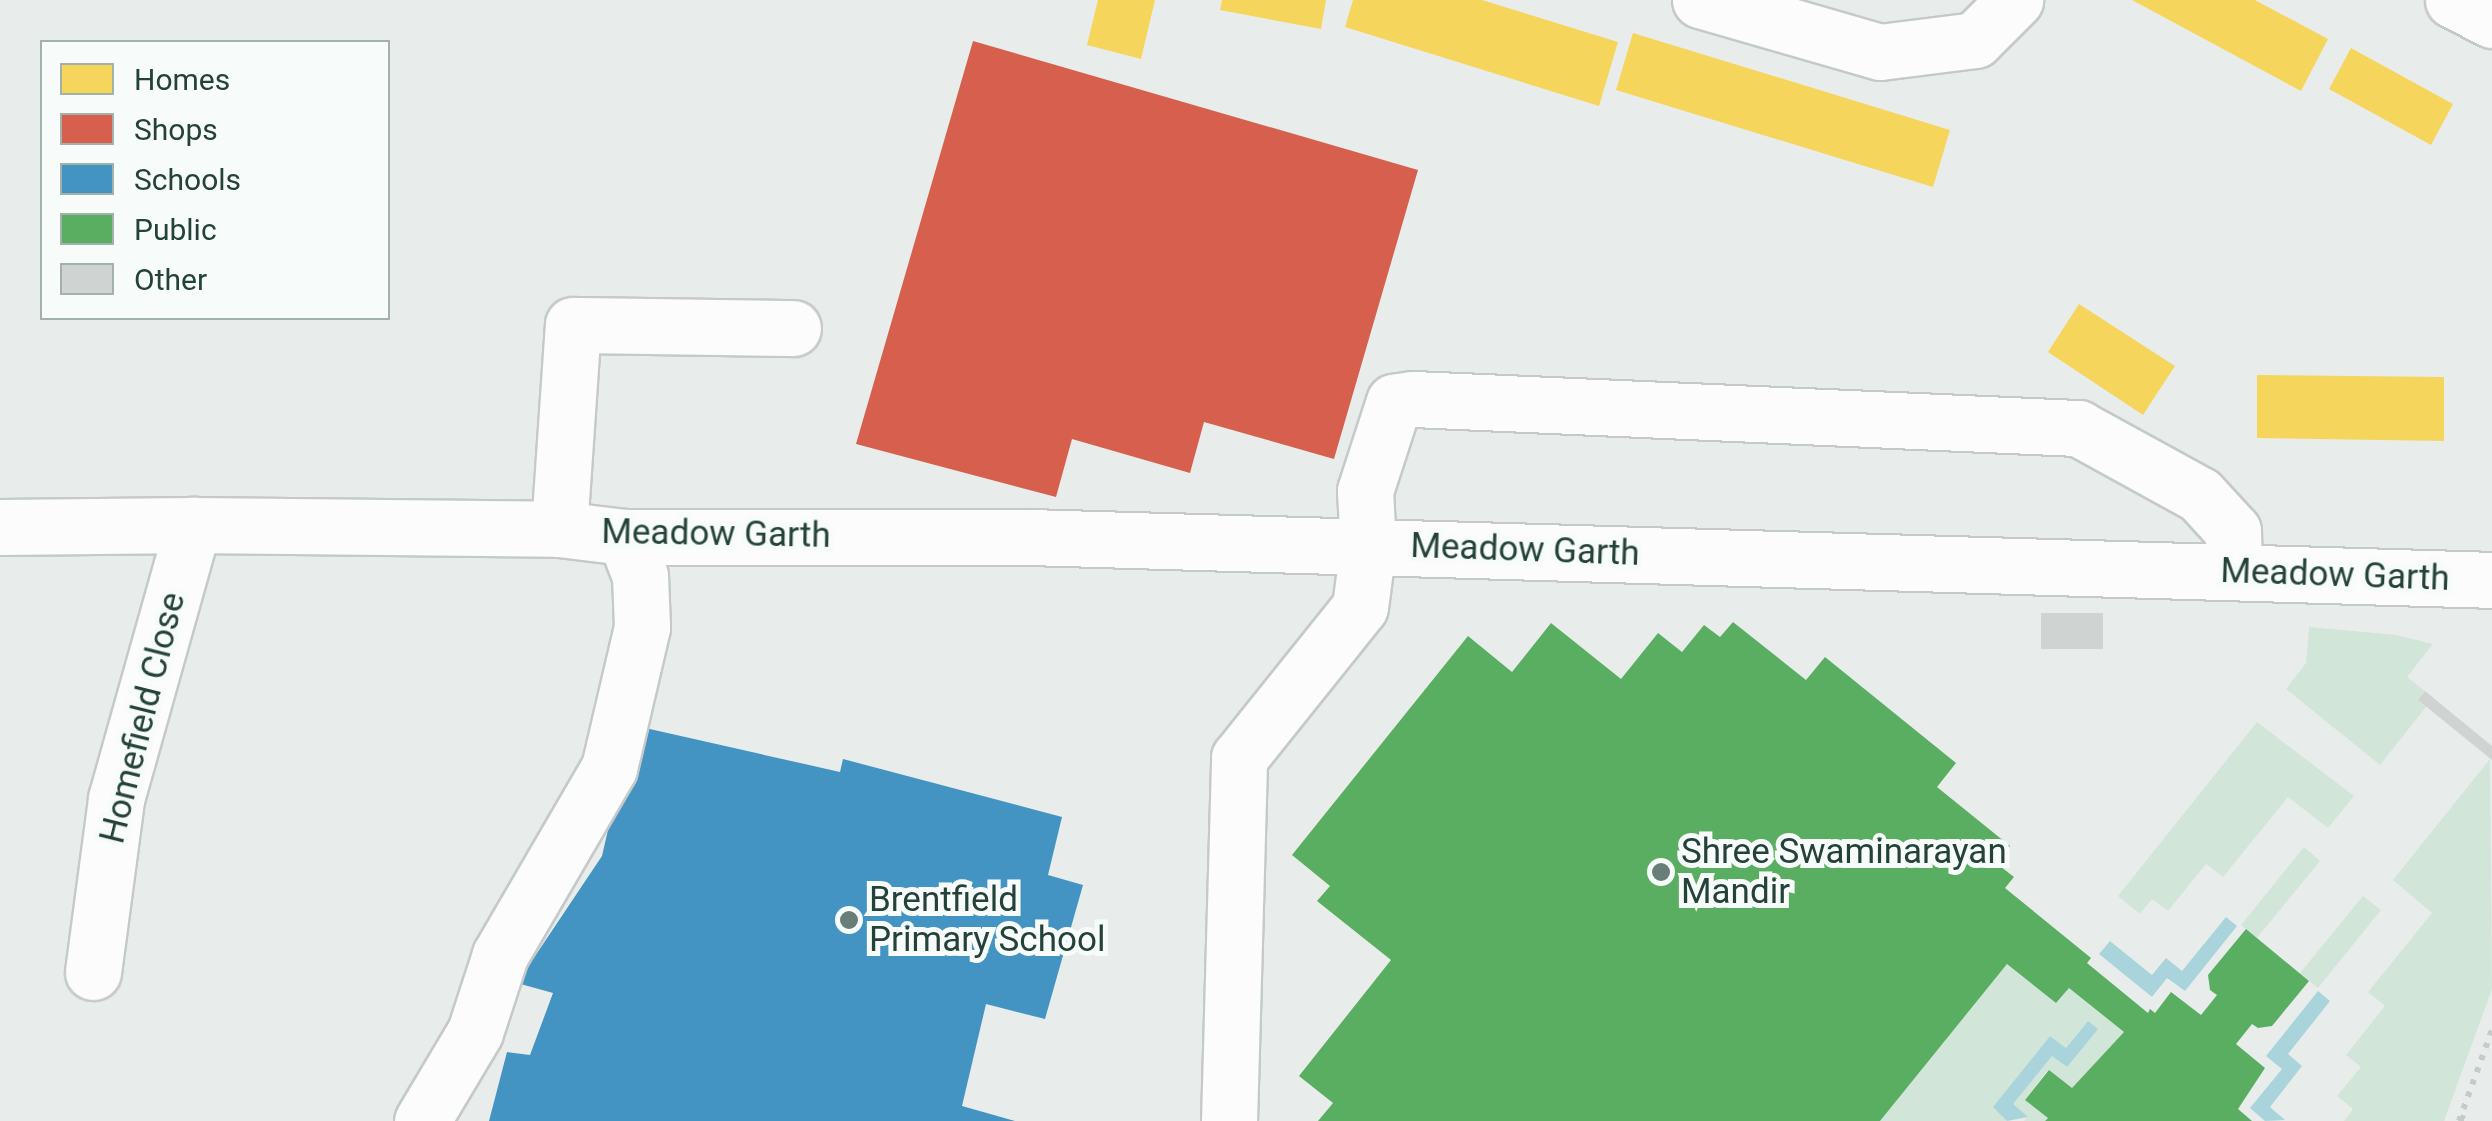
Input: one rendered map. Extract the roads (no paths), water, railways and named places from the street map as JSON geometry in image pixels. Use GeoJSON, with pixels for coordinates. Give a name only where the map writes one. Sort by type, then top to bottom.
{"type":"FeatureCollection","features":[{"type":"Feature","properties":{"kind":"street"},"geometry":{"type":"LineString","coordinates":[[1700,0],[1880,52],[1975,40],[2015,0]]}},
{"type":"Feature","properties":{"kind":"street"},"geometry":{"type":"LineString","coordinates":[[2452,0],[2492,20]]}},
{"type":"Feature","properties":{"kind":"street","name":"Meadow Garth"},"geometry":{"type":"LineString","coordinates":[[559,529],[572,325],[792,328]]}},
{"type":"Feature","properties":{"kind":"street"},"geometry":{"type":"LineString","coordinates":[[1229,1121],[1239,758],[1360,607],[1368,546],[1365,491],[1394,402],[1413,399],[2078,428],[2200,495],[2233,531],[2234,572]]}},
{"type":"Feature","properties":{"kind":"street","name":"Meadow Garth"},"geometry":{"type":"LineString","coordinates":[[0,528],[193,525],[559,529],[625,537],[1071,538],[2492,580]]}},
{"type":"Feature","properties":{"kind":"street","name":"Homefield Close"},"geometry":{"type":"LineString","coordinates":[[92,972],[116,799],[193,525]]}},
{"type":"Feature","properties":{"kind":"street"},"geometry":{"type":"LineString","coordinates":[[422,1121],[475,1032],[500,954],[610,768],[642,628],[640,576],[625,537]]}},
{"type":"Feature","properties":{"kind":"water"},"geometry":{"type":"Polygon","coordinates":[[[2226,917],[2237,926],[2185,991],[2167,978],[2152,997],[2099,954],[2110,941],[2152,975],[2166,958],[2182,971],[2226,917]]]}},
{"type":"Feature","properties":{"kind":"water"},"geometry":{"type":"Polygon","coordinates":[[[2318,991],[2330,1001],[2288,1054],[2302,1066],[2270,1107],[2285,1120],[2265,1121],[2250,1108],[2282,1069],[2266,1056],[2318,991]]]}},
{"type":"Feature","properties":{"kind":"water"},"geometry":{"type":"Polygon","coordinates":[[[2088,1021],[2098,1029],[2067,1067],[2052,1056],[2013,1104],[2028,1117],[2007,1121],[1993,1107],[2050,1036],[2066,1048],[2088,1021]]]}},
{"type":"Feature","properties":{"kind":"place","name":"Shree Swaminarayan Mandir"},"geometry":{"type":"Point","coordinates":[1661,872]}},
{"type":"Feature","properties":{"kind":"place","name":"Brentfield Primary School"},"geometry":{"type":"Point","coordinates":[849,920]}}]}
